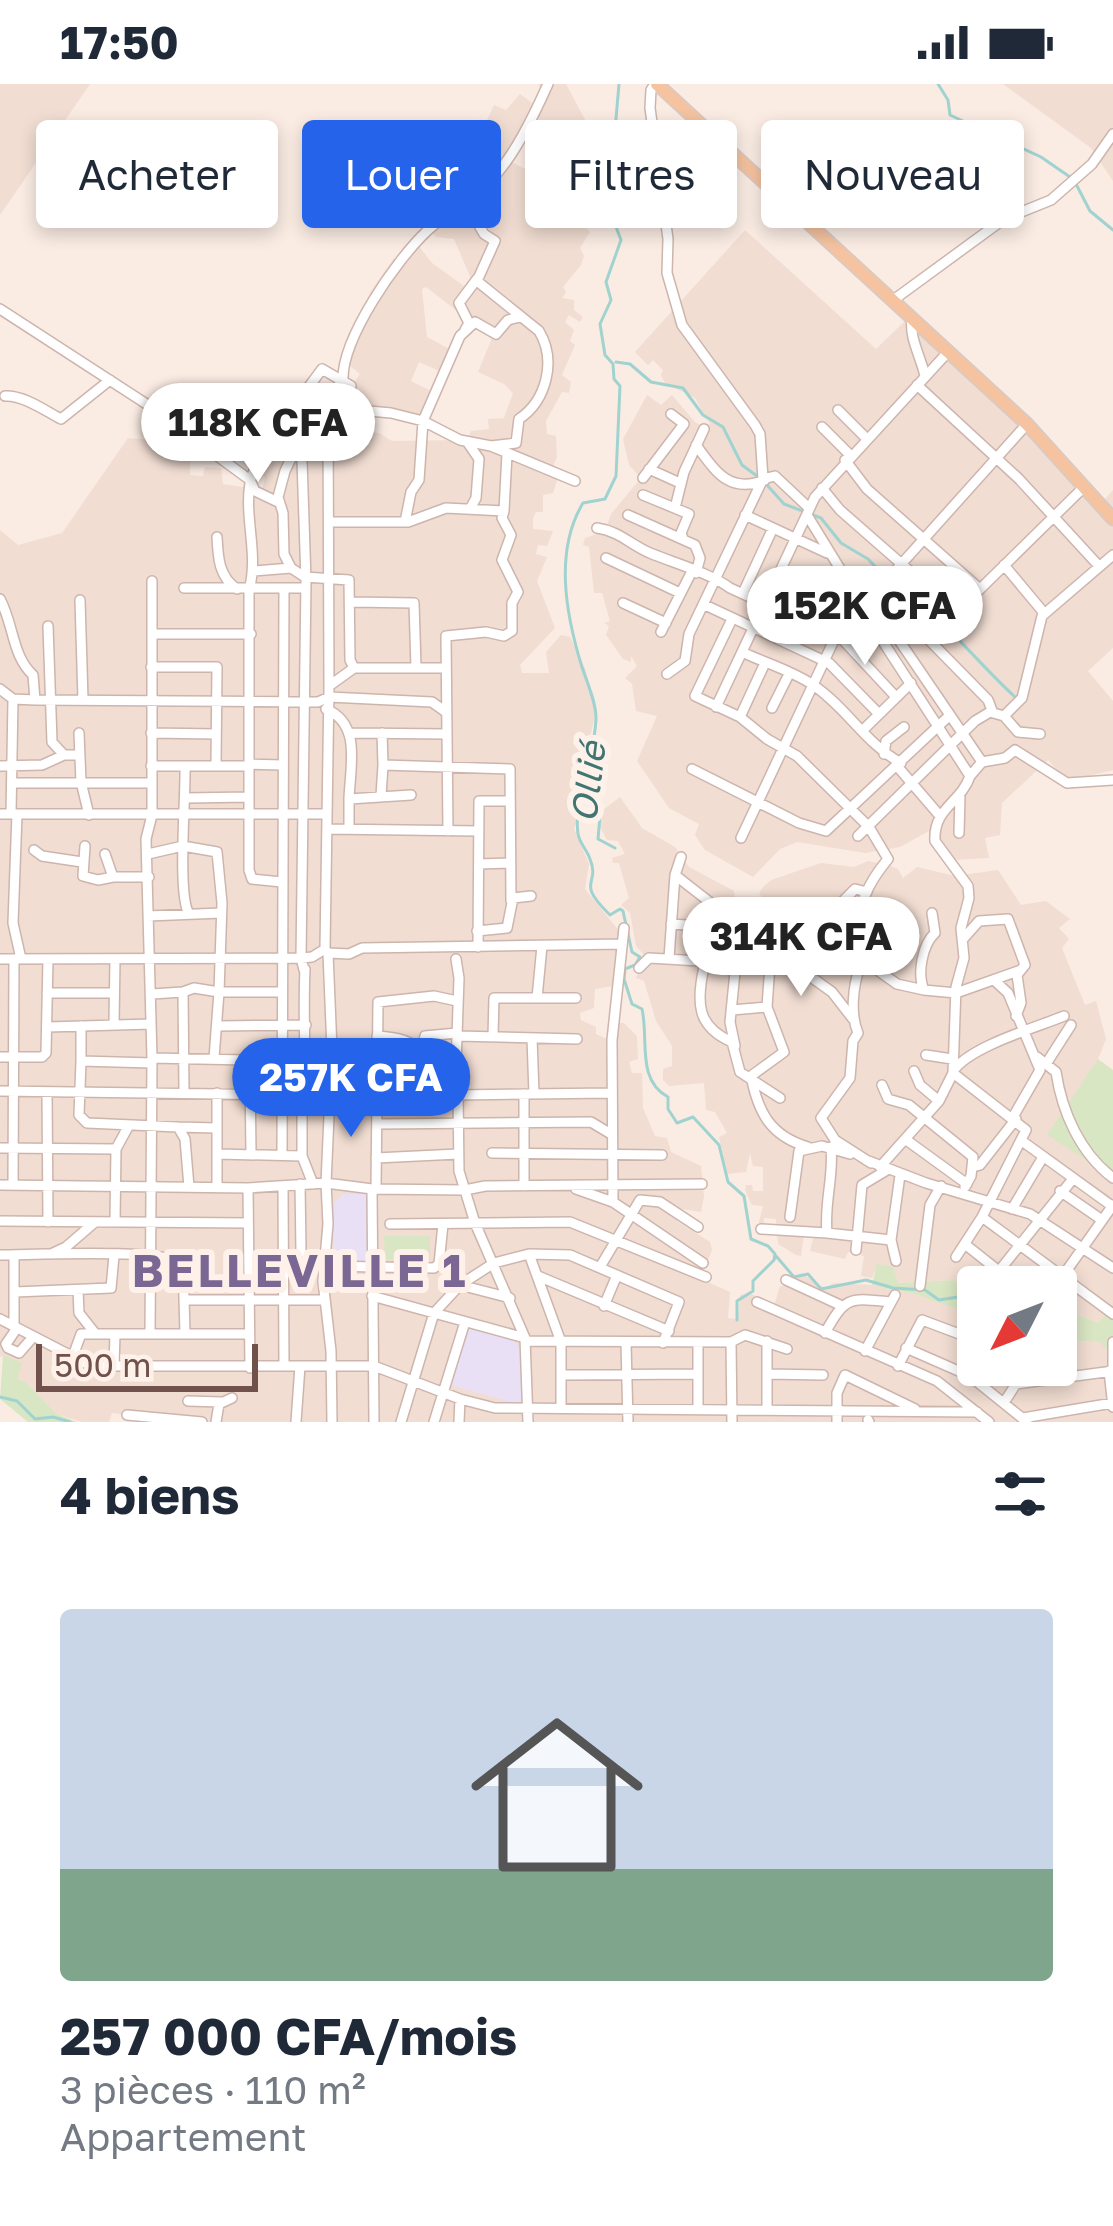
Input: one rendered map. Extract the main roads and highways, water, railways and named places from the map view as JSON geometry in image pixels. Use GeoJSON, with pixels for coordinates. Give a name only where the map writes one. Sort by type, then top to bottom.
{"type":"FeatureCollection","features":[{"type":"Feature","properties":{"kind":"main road"},"geometry":{"type":"LineString","coordinates":[[656,84],[1027,424],[1113,519]]}},
{"type":"Feature","properties":{"kind":"waterway","name":"Ollié"},"geometry":{"type":"LineString","coordinates":[[619,84],[613,153],[620,181],[613,219],[621,240],[606,282],[611,300],[600,324],[605,355],[620,386],[616,476],[605,499],[583,503],[568,541],[566,562],[571,624],[596,718],[578,834],[593,868],[593,895],[610,915],[623,911],[632,952],[640,957],[625,969],[624,979],[632,1004],[642,1009],[651,1080],[668,1097],[668,1109],[677,1123],[693,1117],[719,1145],[728,1182],[744,1196],[751,1239],[775,1254],[753,1281],[753,1291],[737,1301],[737,1320]]}},
{"type":"Feature","properties":{"kind":"waterway"},"geometry":{"type":"LineString","coordinates":[[938,84],[950,115],[1041,157],[1070,177]]}},
{"type":"Feature","properties":{"kind":"waterway"},"geometry":{"type":"LineString","coordinates":[[1076,184],[1090,211],[1113,230]]}},
{"type":"Feature","properties":{"kind":"waterway"},"geometry":{"type":"LineString","coordinates":[[616,362],[630,364],[651,382],[683,388],[703,415],[723,427],[742,465],[761,479]]}},
{"type":"Feature","properties":{"kind":"waterway"},"geometry":{"type":"LineString","coordinates":[[767,485],[784,504],[821,518],[841,543],[868,559],[884,576]]}},
{"type":"Feature","properties":{"kind":"waterway"},"geometry":{"type":"LineString","coordinates":[[892,581],[941,622],[1015,697]]}},
{"type":"Feature","properties":{"kind":"waterway"},"geometry":{"type":"LineString","coordinates":[[586,786],[600,816],[598,839],[615,848]]}},
{"type":"Feature","properties":{"kind":"waterway"},"geometry":{"type":"LineString","coordinates":[[776,1256],[794,1277],[808,1274],[821,1289],[866,1280],[925,1290],[939,1300],[957,1297]]}},
{"type":"Feature","properties":{"kind":"waterway"},"geometry":{"type":"LineString","coordinates":[[0,1397],[17,1401],[35,1419],[70,1422]]}},
{"type":"Feature","properties":{"kind":"district","name":"BELLEVILLE 1"},"geometry":{"type":"Point","coordinates":[300,1271]}}]}
